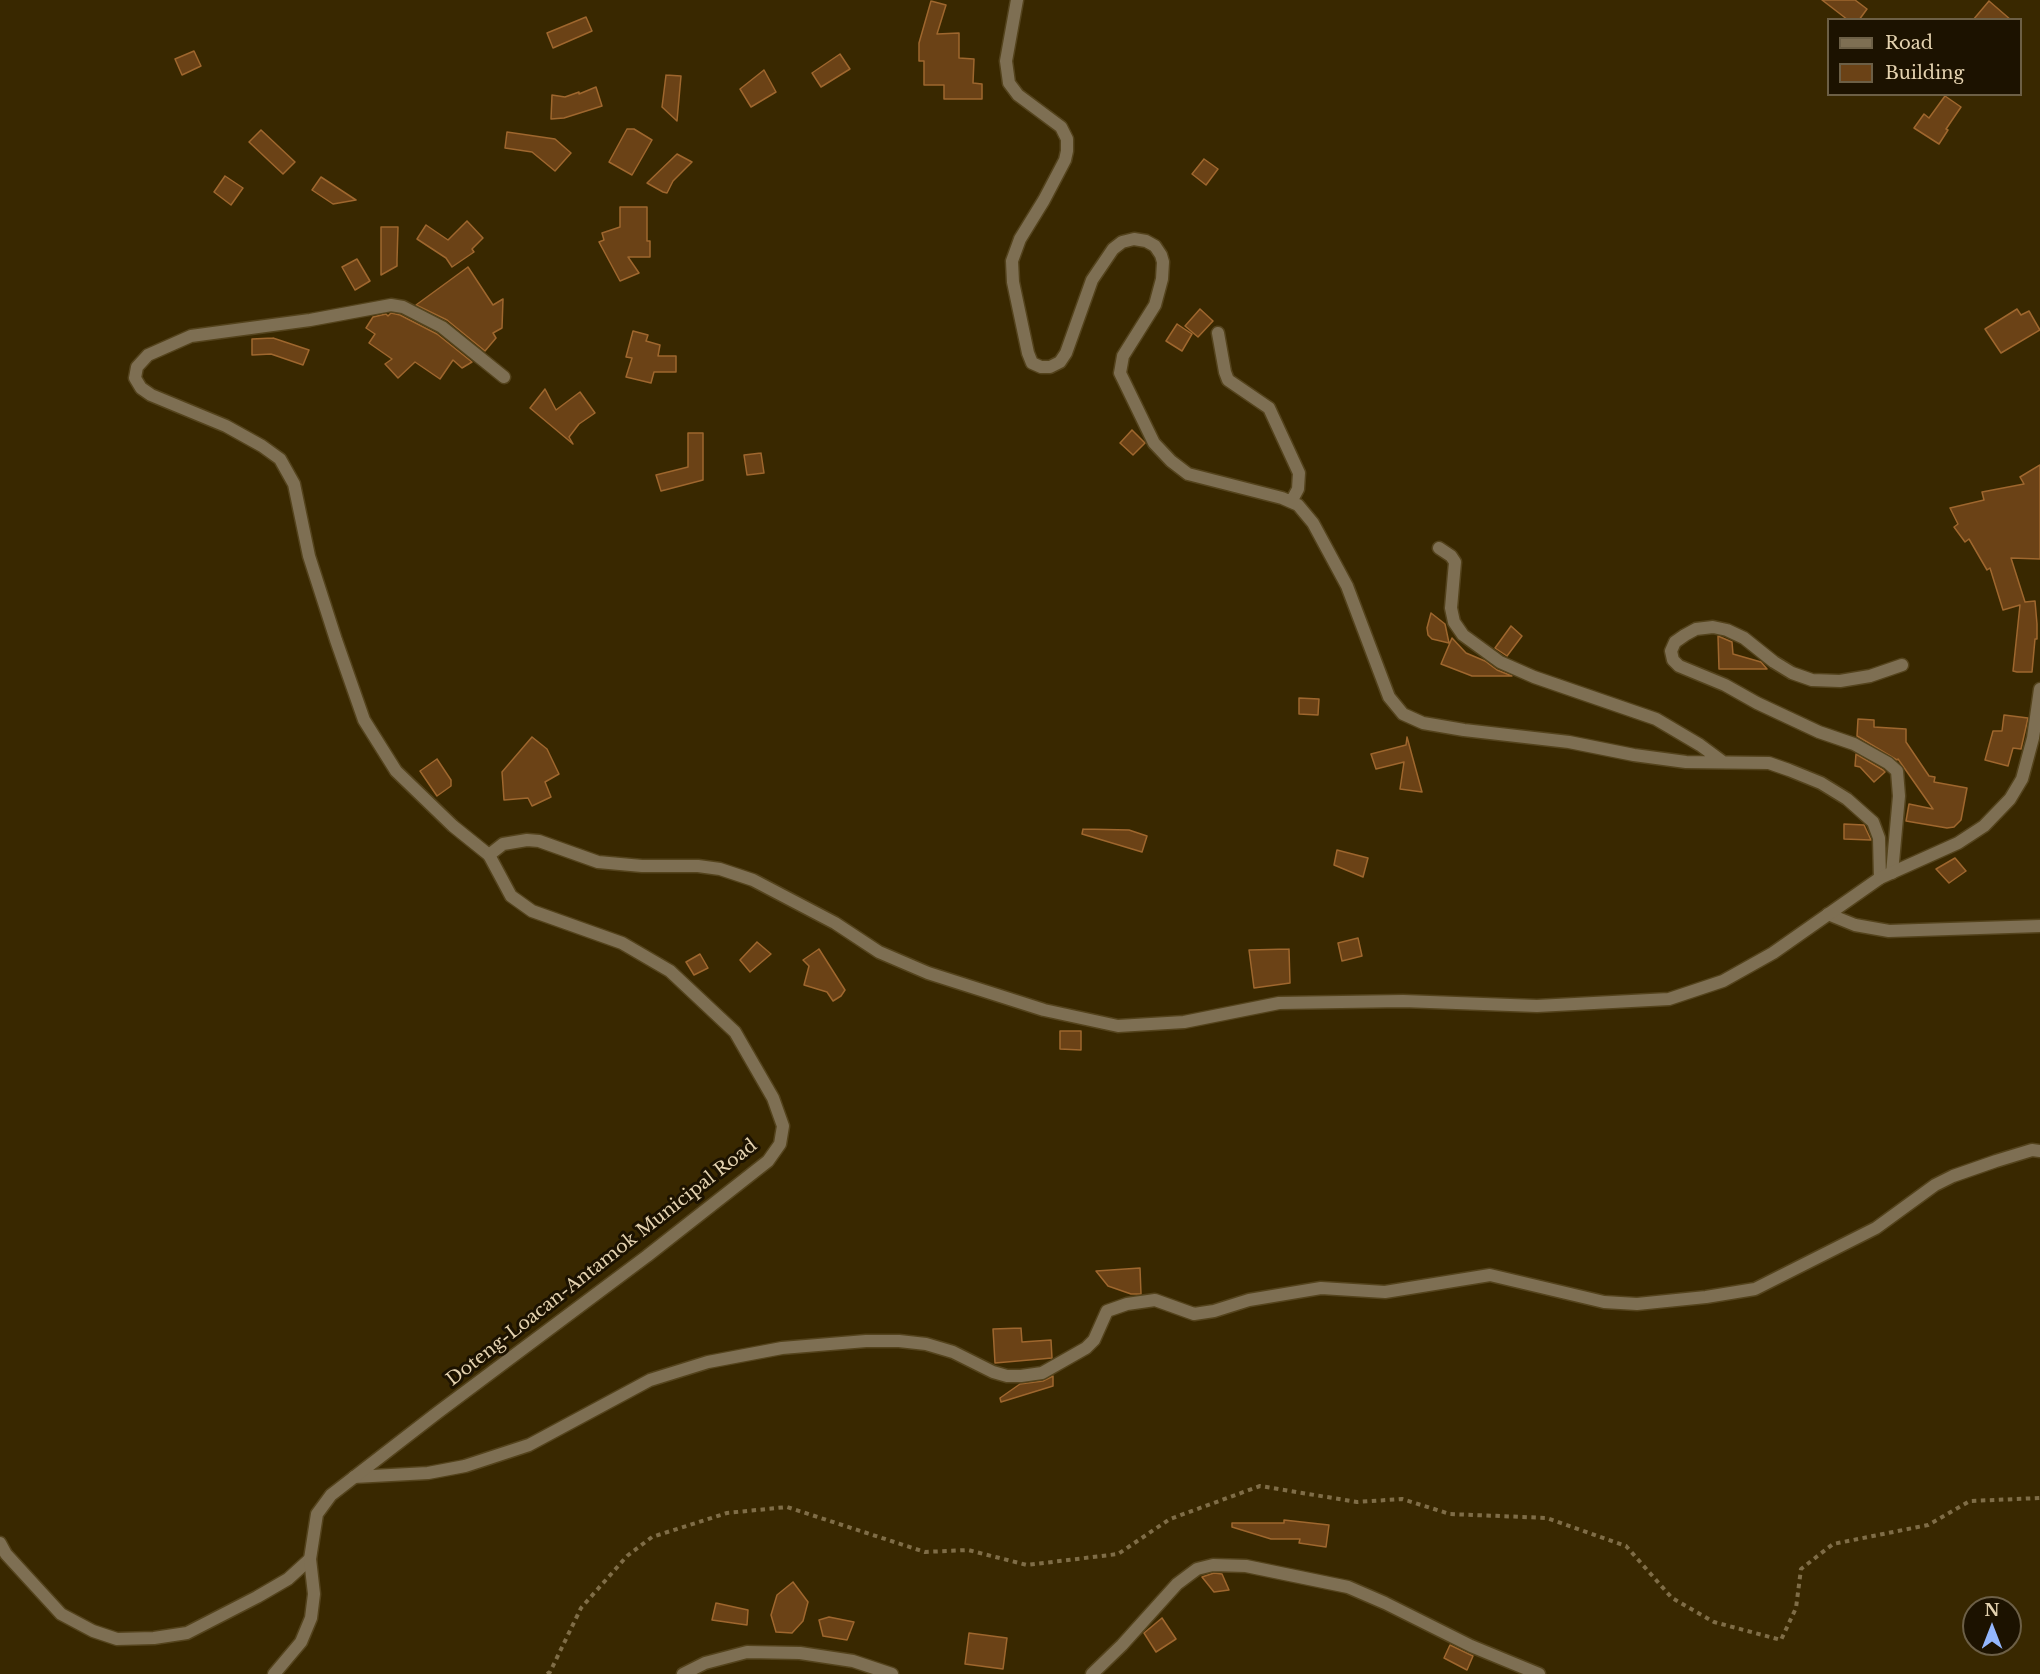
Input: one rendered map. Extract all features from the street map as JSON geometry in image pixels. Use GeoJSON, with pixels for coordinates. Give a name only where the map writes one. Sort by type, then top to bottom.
{"type":"FeatureCollection","features":[{"type":"Feature","properties":{"kind":"street"},"geometry":{"type":"LineString","coordinates":[[1017,0],[1006,61],[1009,82],[1018,95],[1061,127],[1067,139],[1065,160],[1020,239],[1012,261],[1013,282],[1032,363],[1041,368],[1050,367],[1059,362],[1066,353],[1092,280],[1113,249],[1122,242],[1134,239],[1146,241],[1155,246],[1163,262],[1162,279],[1155,305],[1123,356],[1120,373],[1154,442],[1171,461],[1188,474],[1282,498],[1298,505],[1313,523],[1347,585],[1389,697],[1402,714],[1423,723],[1464,730],[1569,742],[1634,755],[1686,762],[1769,763],[1821,783],[1847,799],[1873,822],[1880,838],[1886,875]]}},
{"type":"Feature","properties":{"kind":"street"},"geometry":{"type":"LineString","coordinates":[[504,377],[442,327],[403,307],[391,305],[310,320],[190,336],[148,355],[137,368],[135,378],[141,388],[151,395],[226,426],[280,459],[294,484],[309,556],[364,720],[396,771],[453,826],[489,855],[503,844],[527,840],[598,862],[720,869],[753,880],[835,923],[879,952],[928,973],[1044,1010],[1118,1026],[1184,1022],[1279,1003],[1402,1000],[1537,1006],[1669,999],[1723,981],[1773,953],[1886,875],[1958,843],[1984,826],[2010,799],[2022,779],[2033,738],[2040,689]]}},
{"type":"Feature","properties":{"kind":"street"},"geometry":{"type":"LineString","coordinates":[[1218,333],[1228,380],[1232,385],[1269,408],[1299,473],[1299,484],[1291,502]]}},
{"type":"Feature","properties":{"kind":"street"},"geometry":{"type":"LineString","coordinates":[[1439,548],[1451,556],[1455,562],[1451,608],[1454,622],[1463,635],[1500,662],[1534,677],[1656,719],[1701,745],[1723,762]]}},
{"type":"Feature","properties":{"kind":"street"},"geometry":{"type":"LineString","coordinates":[[1886,875],[1899,796],[1897,771],[1888,763],[1854,744],[1819,732],[1757,704],[1725,685],[1678,666],[1673,660],[1671,651],[1675,642],[1685,635],[1696,629],[1713,627],[1727,630],[1744,638],[1792,674],[1812,680],[1870,676],[1902,664]]}},
{"type":"Feature","properties":{"kind":"street","name":"Doteng-Loacan-Antamok Municipal Road"},"geometry":{"type":"LineString","coordinates":[[274,1674],[301,1642],[311,1618],[314,1594],[310,1559],[317,1514],[331,1495],[684,1227],[768,1161],[780,1144],[783,1126],[773,1098],[735,1032],[670,970],[622,943],[532,911],[511,896],[489,855]]}},
{"type":"Feature","properties":{"kind":"street"},"geometry":{"type":"LineString","coordinates":[[1828,914],[1855,925],[1889,931],[2040,926]]}},
{"type":"Feature","properties":{"kind":"street"},"geometry":{"type":"LineString","coordinates":[[354,1477],[428,1473],[465,1466],[529,1444],[650,1380],[708,1362],[782,1348],[866,1341],[926,1344],[953,1352],[993,1372],[1007,1376],[1021,1376],[1042,1373],[1086,1348],[1094,1340],[1107,1311],[1127,1304],[1155,1300],[1194,1314],[1214,1311],[1249,1300],[1321,1288],[1385,1292],[1490,1275],[1604,1302],[1636,1304],[1706,1297],[1755,1289],[1876,1228],[1935,1185],[1996,1161],[2037,1150]]}},
{"type":"Feature","properties":{"kind":"street"},"geometry":{"type":"LineString","coordinates":[[0,1543],[6,1554],[61,1614],[93,1631],[117,1639],[154,1638],[187,1633],[288,1579],[310,1559]]}},
{"type":"Feature","properties":{"kind":"street"},"geometry":{"type":"LineString","coordinates":[[1092,1674],[1122,1645],[1176,1584],[1197,1569],[1213,1565],[1245,1566],[1348,1587],[1471,1646],[1539,1674]]}},
{"type":"Feature","properties":{"kind":"street"},"geometry":{"type":"LineString","coordinates":[[683,1674],[705,1663],[747,1652],[800,1653],[843,1659],[892,1674]]}},
{"type":"Feature","properties":{"kind":"path"},"geometry":{"type":"LineString","coordinates":[[547,1674],[581,1608],[627,1556],[652,1537],[727,1513],[787,1507],[925,1552],[968,1550],[1027,1565],[1118,1554],[1170,1519],[1260,1486],[1357,1502],[1402,1499],[1450,1514],[1547,1518],[1626,1546],[1672,1598],[1714,1622],[1781,1640],[1796,1608],[1801,1569],[1833,1544],[1928,1525],[1970,1501],[2040,1498]]}},
{"type":"Feature","properties":{"kind":"building"},"geometry":{"type":"Polygon","coordinates":[[[1822,0],[1855,0],[1867,9],[1860,18],[1845,18],[1822,0]]]}},
{"type":"Feature","properties":{"kind":"building"},"geometry":{"type":"Polygon","coordinates":[[[931,1],[946,5],[937,34],[959,33],[959,58],[974,59],[973,83],[982,84],[982,99],[944,99],[944,85],[924,85],[924,61],[919,61],[919,43],[931,1]]]}},
{"type":"Feature","properties":{"kind":"building"},"geometry":{"type":"Polygon","coordinates":[[[1989,1],[2009,18],[1975,18],[1989,1]]]}},
{"type":"Feature","properties":{"kind":"building"},"geometry":{"type":"Polygon","coordinates":[[[586,17],[592,31],[553,48],[547,33],[586,17]]]}},
{"type":"Feature","properties":{"kind":"building"},"geometry":{"type":"Polygon","coordinates":[[[194,51],[201,66],[182,75],[175,59],[194,51]]]}},
{"type":"Feature","properties":{"kind":"building"},"geometry":{"type":"Polygon","coordinates":[[[840,54],[850,69],[821,87],[812,73],[840,54]]]}},
{"type":"Feature","properties":{"kind":"building"},"geometry":{"type":"Polygon","coordinates":[[[764,70],[776,92],[751,107],[740,89],[764,70]]]}},
{"type":"Feature","properties":{"kind":"building"},"geometry":{"type":"Polygon","coordinates":[[[666,75],[681,76],[677,121],[662,107],[666,75]]]}},
{"type":"Feature","properties":{"kind":"building"},"geometry":{"type":"Polygon","coordinates":[[[596,87],[602,106],[564,118],[551,119],[552,95],[565,97],[596,87]]]}},
{"type":"Feature","properties":{"kind":"building"},"geometry":{"type":"Polygon","coordinates":[[[1945,96],[1961,107],[1939,144],[1914,128],[1924,114],[1929,118],[1945,96]]]}},
{"type":"Feature","properties":{"kind":"building"},"geometry":{"type":"Polygon","coordinates":[[[627,129],[634,129],[652,140],[632,175],[609,162],[627,129]]]}},
{"type":"Feature","properties":{"kind":"building"},"geometry":{"type":"Polygon","coordinates":[[[261,130],[295,162],[283,174],[249,142],[261,130]]]}},
{"type":"Feature","properties":{"kind":"building"},"geometry":{"type":"Polygon","coordinates":[[[507,132],[555,139],[571,153],[555,171],[532,152],[505,148],[507,132]]]}},
{"type":"Feature","properties":{"kind":"building"},"geometry":{"type":"Polygon","coordinates":[[[677,154],[692,162],[673,181],[667,193],[647,183],[677,154]]]}},
{"type":"Feature","properties":{"kind":"building"},"geometry":{"type":"Polygon","coordinates":[[[1204,159],[1218,169],[1206,185],[1192,174],[1204,159]]]}},
{"type":"Feature","properties":{"kind":"building"},"geometry":{"type":"Polygon","coordinates":[[[225,176],[243,188],[231,205],[214,192],[225,176]]]}},
{"type":"Feature","properties":{"kind":"building"},"geometry":{"type":"Polygon","coordinates":[[[321,177],[356,200],[333,204],[312,190],[321,177]]]}},
{"type":"Feature","properties":{"kind":"building"},"geometry":{"type":"Polygon","coordinates":[[[620,207],[647,207],[647,241],[650,241],[650,257],[628,257],[639,273],[620,281],[599,242],[604,240],[602,233],[620,227],[620,207]]]}},
{"type":"Feature","properties":{"kind":"building"},"geometry":{"type":"Polygon","coordinates":[[[467,221],[483,238],[472,249],[474,252],[452,267],[446,258],[417,239],[426,225],[448,240],[467,221]]]}},
{"type":"Feature","properties":{"kind":"building"},"geometry":{"type":"Polygon","coordinates":[[[381,227],[398,227],[397,266],[381,275],[381,227]]]}},
{"type":"Feature","properties":{"kind":"building"},"geometry":{"type":"Polygon","coordinates":[[[357,259],[370,281],[355,290],[342,267],[357,259]]]}},
{"type":"Feature","properties":{"kind":"building"},"geometry":{"type":"Polygon","coordinates":[[[468,267],[493,305],[503,299],[502,328],[493,333],[496,338],[485,351],[447,320],[416,305],[468,267]]]}},
{"type":"Feature","properties":{"kind":"building"},"geometry":{"type":"Polygon","coordinates":[[[1200,309],[1213,321],[1198,337],[1185,326],[1200,309]]]}},
{"type":"Feature","properties":{"kind":"building"},"geometry":{"type":"Polygon","coordinates":[[[2017,309],[2021,315],[2029,311],[2040,330],[2001,353],[1985,329],[2017,309]]]}},
{"type":"Feature","properties":{"kind":"building"},"geometry":{"type":"Polygon","coordinates":[[[391,313],[400,315],[437,334],[472,362],[462,368],[453,360],[440,379],[415,362],[398,378],[385,364],[392,359],[369,343],[375,334],[366,328],[373,317],[386,314],[388,316],[391,313]]]}},
{"type":"Feature","properties":{"kind":"building"},"geometry":{"type":"Polygon","coordinates":[[[1177,324],[1192,334],[1182,351],[1166,341],[1177,324]]]}},
{"type":"Feature","properties":{"kind":"building"},"geometry":{"type":"Polygon","coordinates":[[[633,331],[648,335],[646,341],[660,345],[658,356],[676,356],[676,372],[654,372],[651,383],[626,377],[632,358],[626,357],[633,331]]]}},
{"type":"Feature","properties":{"kind":"building"},"geometry":{"type":"Polygon","coordinates":[[[273,338],[309,350],[303,365],[271,354],[252,355],[252,339],[273,338]]]}},
{"type":"Feature","properties":{"kind":"building"},"geometry":{"type":"Polygon","coordinates":[[[545,389],[556,410],[580,392],[595,413],[579,424],[569,437],[573,444],[530,408],[545,389]]]}},
{"type":"Feature","properties":{"kind":"building"},"geometry":{"type":"Polygon","coordinates":[[[1132,430],[1145,443],[1133,455],[1120,443],[1132,430]]]}},
{"type":"Feature","properties":{"kind":"building"},"geometry":{"type":"Polygon","coordinates":[[[688,433],[703,433],[703,480],[661,491],[656,475],[688,467],[688,433]]]}},
{"type":"Feature","properties":{"kind":"building"},"geometry":{"type":"Polygon","coordinates":[[[761,453],[764,473],[747,475],[744,455],[761,453]]]}},
{"type":"Feature","properties":{"kind":"building"},"geometry":{"type":"Polygon","coordinates":[[[2040,465],[2040,559],[2011,558],[2025,602],[2035,601],[2037,624],[2032,672],[2017,672],[2013,671],[2020,605],[2003,610],[1990,568],[1987,570],[1969,539],[1965,542],[1954,527],[1958,524],[1950,508],[1984,500],[1982,492],[2024,484],[2020,477],[2040,465]]]}},
{"type":"Feature","properties":{"kind":"building"},"geometry":{"type":"Polygon","coordinates":[[[1431,613],[1445,624],[1449,643],[1432,639],[1428,635],[1427,628],[1431,613]]]}},
{"type":"Feature","properties":{"kind":"building"},"geometry":{"type":"Polygon","coordinates":[[[1511,626],[1522,636],[1507,656],[1495,648],[1511,626]]]}},
{"type":"Feature","properties":{"kind":"building"},"geometry":{"type":"Polygon","coordinates":[[[1718,636],[1732,642],[1733,654],[1761,662],[1767,669],[1719,669],[1718,636]]]}},
{"type":"Feature","properties":{"kind":"building"},"geometry":{"type":"Polygon","coordinates":[[[1452,638],[1466,653],[1512,676],[1472,676],[1441,664],[1452,638]]]}},
{"type":"Feature","properties":{"kind":"building"},"geometry":{"type":"Polygon","coordinates":[[[1299,698],[1319,699],[1318,715],[1299,714],[1299,698]]]}},
{"type":"Feature","properties":{"kind":"building"},"geometry":{"type":"Polygon","coordinates":[[[2004,715],[2028,718],[2021,749],[2013,748],[2008,766],[1985,760],[1993,731],[2002,731],[2004,715]]]}},
{"type":"Feature","properties":{"kind":"building"},"geometry":{"type":"Polygon","coordinates":[[[1858,719],[1874,720],[1874,727],[1906,729],[1906,742],[1929,776],[1935,777],[1934,782],[1967,788],[1961,820],[1954,827],[1947,828],[1906,821],[1909,804],[1933,809],[1898,759],[1857,736],[1858,719]]]}},
{"type":"Feature","properties":{"kind":"building"},"geometry":{"type":"Polygon","coordinates":[[[532,737],[547,749],[559,774],[545,782],[551,797],[532,806],[528,798],[504,800],[502,772],[532,737]]]}},
{"type":"Feature","properties":{"kind":"building"},"geometry":{"type":"Polygon","coordinates":[[[1407,737],[1422,792],[1400,789],[1404,762],[1376,769],[1371,754],[1406,745],[1407,737]]]}},
{"type":"Feature","properties":{"kind":"building"},"geometry":{"type":"Polygon","coordinates":[[[1856,754],[1885,772],[1874,782],[1860,767],[1855,766],[1856,754]]]}},
{"type":"Feature","properties":{"kind":"building"},"geometry":{"type":"Polygon","coordinates":[[[437,759],[451,780],[451,786],[437,796],[420,771],[437,759]]]}},
{"type":"Feature","properties":{"kind":"building"},"geometry":{"type":"Polygon","coordinates":[[[1844,824],[1864,825],[1871,840],[1844,839],[1844,824]]]}},
{"type":"Feature","properties":{"kind":"building"},"geometry":{"type":"Polygon","coordinates":[[[1083,829],[1129,830],[1147,836],[1142,852],[1082,834],[1083,829]]]}},
{"type":"Feature","properties":{"kind":"building"},"geometry":{"type":"Polygon","coordinates":[[[1337,850],[1368,858],[1363,877],[1334,865],[1337,850]]]}},
{"type":"Feature","properties":{"kind":"building"},"geometry":{"type":"Polygon","coordinates":[[[1955,858],[1966,871],[1949,883],[1936,869],[1955,858]]]}},
{"type":"Feature","properties":{"kind":"building"},"geometry":{"type":"Polygon","coordinates":[[[1358,938],[1362,956],[1342,961],[1338,943],[1358,938]]]}},
{"type":"Feature","properties":{"kind":"building"},"geometry":{"type":"Polygon","coordinates":[[[757,942],[771,954],[750,972],[740,960],[757,942]]]}},
{"type":"Feature","properties":{"kind":"building"},"geometry":{"type":"Polygon","coordinates":[[[819,949],[845,990],[833,1001],[827,992],[804,985],[809,966],[803,960],[819,949]]]}},
{"type":"Feature","properties":{"kind":"building"},"geometry":{"type":"Polygon","coordinates":[[[1289,949],[1290,983],[1254,988],[1249,950],[1289,949]]]}},
{"type":"Feature","properties":{"kind":"building"},"geometry":{"type":"Polygon","coordinates":[[[700,954],[708,968],[694,975],[686,962],[700,954]]]}},
{"type":"Feature","properties":{"kind":"building"},"geometry":{"type":"Polygon","coordinates":[[[1060,1031],[1081,1031],[1081,1050],[1060,1049],[1060,1031]]]}},
{"type":"Feature","properties":{"kind":"building"},"geometry":{"type":"Polygon","coordinates":[[[1140,1268],[1141,1294],[1131,1294],[1108,1286],[1096,1271],[1140,1268]]]}},
{"type":"Feature","properties":{"kind":"building"},"geometry":{"type":"Polygon","coordinates":[[[1021,1328],[1022,1342],[1051,1340],[1052,1358],[995,1363],[993,1329],[1021,1328]]]}},
{"type":"Feature","properties":{"kind":"building"},"geometry":{"type":"Polygon","coordinates":[[[1053,1376],[1053,1386],[1001,1402],[1000,1398],[1020,1384],[1043,1381],[1053,1376]]]}},
{"type":"Feature","properties":{"kind":"building"},"geometry":{"type":"Polygon","coordinates":[[[1284,1520],[1329,1525],[1326,1547],[1299,1543],[1300,1539],[1271,1539],[1232,1527],[1232,1523],[1284,1523],[1284,1520]]]}},
{"type":"Feature","properties":{"kind":"building"},"geometry":{"type":"Polygon","coordinates":[[[1214,1573],[1222,1574],[1229,1590],[1214,1592],[1202,1577],[1214,1573]]]}},
{"type":"Feature","properties":{"kind":"building"},"geometry":{"type":"Polygon","coordinates":[[[793,1582],[808,1602],[803,1621],[792,1633],[776,1632],[771,1615],[777,1595],[793,1582]]]}},
{"type":"Feature","properties":{"kind":"building"},"geometry":{"type":"Polygon","coordinates":[[[716,1603],[748,1610],[747,1625],[712,1620],[716,1603]]]}},
{"type":"Feature","properties":{"kind":"building"},"geometry":{"type":"Polygon","coordinates":[[[829,1617],[854,1622],[847,1640],[823,1636],[819,1620],[829,1617]]]}},
{"type":"Feature","properties":{"kind":"building"},"geometry":{"type":"Polygon","coordinates":[[[1162,1618],[1176,1639],[1156,1652],[1144,1633],[1162,1618]]]}},
{"type":"Feature","properties":{"kind":"building"},"geometry":{"type":"Polygon","coordinates":[[[969,1633],[1007,1638],[1003,1669],[965,1664],[969,1633]]]}},
{"type":"Feature","properties":{"kind":"building"},"geometry":{"type":"Polygon","coordinates":[[[1450,1645],[1473,1656],[1467,1670],[1444,1658],[1450,1645]]]}}]}
